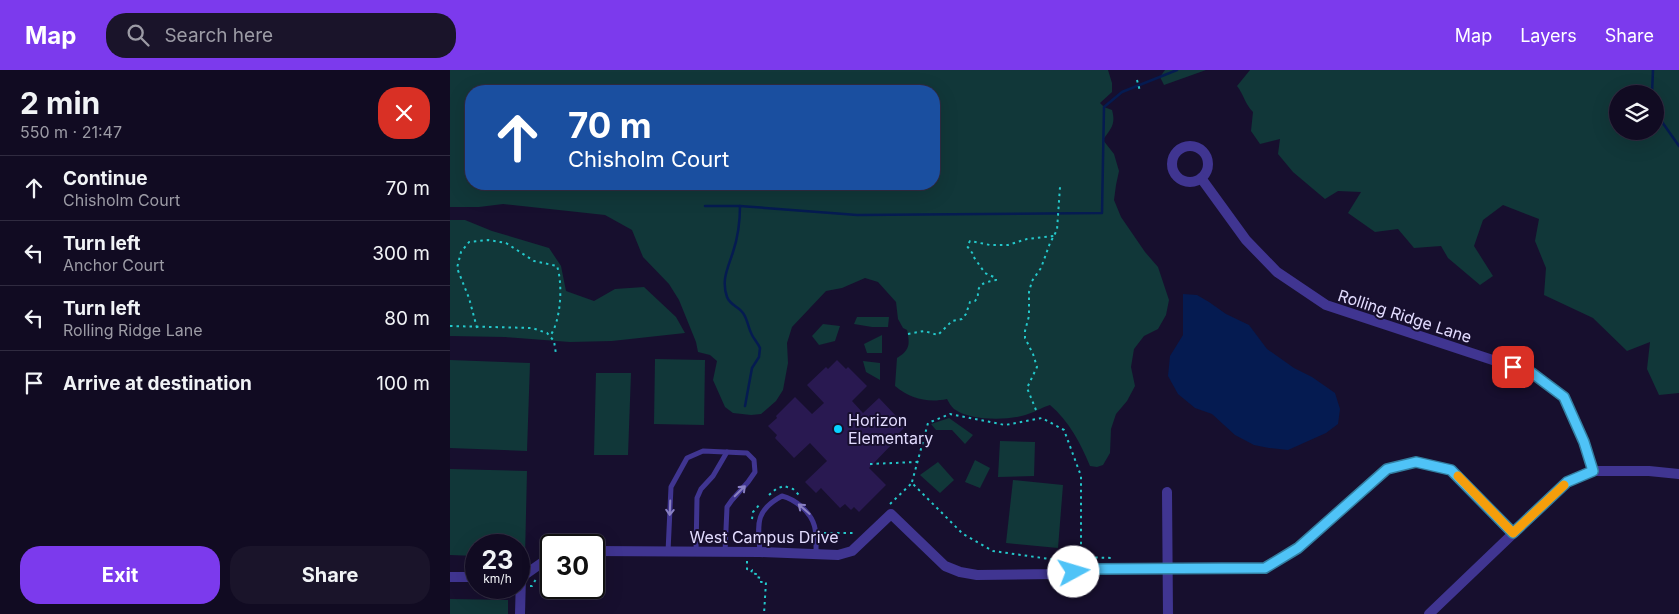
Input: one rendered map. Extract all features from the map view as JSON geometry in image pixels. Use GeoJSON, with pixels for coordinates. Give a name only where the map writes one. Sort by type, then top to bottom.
{"type":"FeatureCollection","features":[{"type":"Feature","properties":{"kind":"street","name":"Rolling Ridge Lane"},"geometry":{"type":"LineString","coordinates":[[1201,178],[1246,240],[1277,272],[1326,305],[1532,373],[1564,397],[1584,442],[1593,471]]}},
{"type":"Feature","properties":{"kind":"street"},"geometry":{"type":"LineString","coordinates":[[1167,568],[1265,568],[1298,548],[1387,469],[1416,462],[1451,470],[1513,533]]}},
{"type":"Feature","properties":{"kind":"street"},"geometry":{"type":"LineString","coordinates":[[1429,614],[1567,482],[1593,471],[1650,471],[1679,474]]}},
{"type":"Feature","properties":{"kind":"street"},"geometry":{"type":"LineString","coordinates":[[1167,492],[1168,614]]}},
{"type":"Feature","properties":{"kind":"street","name":"West Campus Drive"},"geometry":{"type":"LineString","coordinates":[[605,550],[838,555],[852,551],[891,514],[945,566],[960,572],[977,575],[1054,574],[1093,569],[1167,568]]}},
{"type":"Feature","properties":{"kind":"street"},"geometry":{"type":"LineString","coordinates":[[450,577],[465,577]]}},
{"type":"Feature","properties":{"kind":"street"},"geometry":{"type":"LineString","coordinates":[[520,599],[520,614]]}},
{"type":"Feature","properties":{"kind":"lane"},"geometry":{"type":"LineString","coordinates":[[668,552],[671,487],[687,458],[703,451],[747,453],[754,460],[755,472],[727,507],[726,552]]}},
{"type":"Feature","properties":{"kind":"lane"},"geometry":{"type":"LineString","coordinates":[[696,552],[698,498],[701,489],[713,476],[727,452]]}},
{"type":"Feature","properties":{"kind":"lane"},"geometry":{"type":"LineString","coordinates":[[760,552],[758,523],[762,512],[772,502],[782,496],[792,499],[811,515],[816,532],[816,554]]}},
{"type":"Feature","properties":{"kind":"path"},"geometry":{"type":"LineString","coordinates":[[1138,80],[1140,91]]}},
{"type":"Feature","properties":{"kind":"path"},"geometry":{"type":"LineString","coordinates":[[1036,410],[1027,388],[1037,367],[1037,362],[1025,338],[1029,316],[1029,292],[1032,281],[1041,268],[1059,220],[1060,187]]}},
{"type":"Feature","properties":{"kind":"path"},"geometry":{"type":"LineString","coordinates":[[908,334],[924,331],[938,335],[952,321],[962,319],[970,302],[975,301],[978,297],[977,291],[980,285],[984,282],[996,280],[996,278],[985,273],[969,251],[967,246],[970,241],[978,241],[990,245],[1008,245],[1027,239],[1054,236]]}},
{"type":"Feature","properties":{"kind":"path"},"geometry":{"type":"LineString","coordinates":[[477,328],[469,298],[457,268],[460,252],[469,242],[488,240],[506,243],[534,261],[557,266],[560,274],[560,292],[556,329],[550,336]]}},
{"type":"Feature","properties":{"kind":"path"},"geometry":{"type":"LineString","coordinates":[[450,326],[532,328],[547,333],[550,336],[554,341],[556,354]]}},
{"type":"Feature","properties":{"kind":"path"},"geometry":{"type":"LineString","coordinates":[[885,509],[912,483],[928,423],[950,414],[1005,425],[1042,418],[1064,430],[1081,476],[1081,550],[1077,557]]}},
{"type":"Feature","properties":{"kind":"path"},"geometry":{"type":"LineString","coordinates":[[870,464],[917,462]]}},
{"type":"Feature","properties":{"kind":"path"},"geometry":{"type":"LineString","coordinates":[[912,483],[962,534],[993,551],[1064,561],[1077,557],[1117,558]]}},
{"type":"Feature","properties":{"kind":"path"},"geometry":{"type":"LineString","coordinates":[[769,495],[776,489],[784,486],[793,489],[804,500]]}},
{"type":"Feature","properties":{"kind":"path"},"geometry":{"type":"LineString","coordinates":[[752,525],[753,512],[763,501]]}},
{"type":"Feature","properties":{"kind":"path"},"geometry":{"type":"LineString","coordinates":[[822,533],[843,534],[861,532]]}},
{"type":"Feature","properties":{"kind":"path"},"geometry":{"type":"LineString","coordinates":[[747,552],[747,569],[752,570],[751,573],[756,574],[756,578],[761,578],[761,582],[766,582],[764,614]]}},
{"type":"Feature","properties":{"kind":"green space"},"geometry":{"type":"Polygon","coordinates":[[[450,70],[1108,70],[1112,83],[1112,92],[1100,103],[1112,110],[1113,115],[1112,126],[1103,140],[1114,154],[1119,171],[1114,200],[1121,217],[1145,252],[1158,267],[1169,300],[1166,315],[1158,329],[1144,336],[1134,349],[1131,367],[1135,386],[1127,401],[1116,414],[1111,429],[1110,453],[1103,465],[1097,467],[1090,466],[1074,433],[1050,405],[1031,413],[1011,418],[980,418],[954,409],[947,399],[920,399],[907,394],[895,386],[897,358],[907,349],[909,343],[907,330],[903,328],[898,319],[896,302],[878,282],[865,278],[842,288],[826,291],[792,327],[787,343],[788,363],[783,390],[776,401],[761,414],[733,413],[725,407],[713,380],[717,361],[710,355],[698,352],[696,342],[679,300],[669,284],[643,257],[632,230],[605,215],[503,204],[479,207],[450,207],[450,70]]]}},
{"type":"Feature","properties":{"kind":"green space"},"geometry":{"type":"Polygon","coordinates":[[[1165,70],[1206,70],[1164,85],[1160,77],[1165,70]]]}},
{"type":"Feature","properties":{"kind":"green space"},"geometry":{"type":"Polygon","coordinates":[[[1250,70],[1679,70],[1679,393],[1659,395],[1647,369],[1650,342],[1627,351],[1593,318],[1544,295],[1546,268],[1535,241],[1539,219],[1503,205],[1483,220],[1474,246],[1493,276],[1480,285],[1448,258],[1441,246],[1414,248],[1398,229],[1375,232],[1348,213],[1361,192],[1338,191],[1325,199],[1293,172],[1278,154],[1280,139],[1260,144],[1251,131],[1253,112],[1237,86],[1250,70]]]}},
{"type":"Feature","properties":{"kind":"green space"},"geometry":{"type":"Polygon","coordinates":[[[450,220],[465,220],[492,231],[549,248],[561,266],[566,291],[594,301],[615,289],[644,287],[676,317],[685,333],[612,341],[570,342],[505,337],[450,336],[450,220]]]}},
{"type":"Feature","properties":{"kind":"green space"},"geometry":{"type":"Polygon","coordinates":[[[857,317],[889,317],[888,327],[854,324],[857,317]]]}},
{"type":"Feature","properties":{"kind":"green space"},"geometry":{"type":"Polygon","coordinates":[[[823,324],[840,326],[835,341],[819,345],[812,336],[823,324]]]}},
{"type":"Feature","properties":{"kind":"green space"},"geometry":{"type":"Polygon","coordinates":[[[882,335],[882,353],[867,353],[864,344],[882,335]]]}},
{"type":"Feature","properties":{"kind":"green space"},"geometry":{"type":"Polygon","coordinates":[[[655,359],[705,360],[704,425],[654,424],[655,359]]]}},
{"type":"Feature","properties":{"kind":"green space"},"geometry":{"type":"Polygon","coordinates":[[[450,360],[530,363],[527,451],[450,448],[450,360]]]}},
{"type":"Feature","properties":{"kind":"green space"},"geometry":{"type":"Polygon","coordinates":[[[863,361],[880,363],[880,380],[866,372],[863,361]]]}},
{"type":"Feature","properties":{"kind":"green space"},"geometry":{"type":"Polygon","coordinates":[[[596,373],[631,373],[628,455],[594,455],[596,373]]]}},
{"type":"Feature","properties":{"kind":"green space"},"geometry":{"type":"Polygon","coordinates":[[[949,418],[973,435],[965,444],[952,430],[936,430],[931,424],[949,418]]]}},
{"type":"Feature","properties":{"kind":"green space"},"geometry":{"type":"Polygon","coordinates":[[[1000,441],[1035,442],[1034,476],[998,477],[1000,441]]]}},
{"type":"Feature","properties":{"kind":"green space"},"geometry":{"type":"Polygon","coordinates":[[[975,460],[990,468],[980,488],[965,482],[975,460]]]}},
{"type":"Feature","properties":{"kind":"green space"},"geometry":{"type":"Polygon","coordinates":[[[938,462],[954,480],[940,493],[920,475],[938,462]]]}},
{"type":"Feature","properties":{"kind":"green space"},"geometry":{"type":"Polygon","coordinates":[[[450,469],[527,471],[526,534],[465,534],[465,556],[450,555],[450,469]]]}},
{"type":"Feature","properties":{"kind":"green space"},"geometry":{"type":"Polygon","coordinates":[[[1013,480],[1063,485],[1058,548],[1006,543],[1013,480]]]}},
{"type":"Feature","properties":{"kind":"green space"},"geometry":{"type":"Polygon","coordinates":[[[450,599],[508,600],[508,614],[450,614],[450,599]]]}},
{"type":"Feature","properties":{"kind":"water"},"geometry":{"type":"Polygon","coordinates":[[[1183,294],[1197,295],[1226,314],[1249,325],[1267,349],[1335,393],[1340,409],[1338,424],[1326,433],[1288,450],[1269,448],[1254,445],[1235,435],[1212,414],[1195,408],[1178,394],[1168,376],[1170,356],[1183,335],[1183,294]]]}},
{"type":"Feature","properties":{"kind":"building"},"geometry":{"type":"Polygon","coordinates":[[[837,360],[846,369],[848,367],[867,386],[852,401],[863,413],[879,398],[897,417],[895,419],[904,428],[895,437],[897,439],[869,468],[886,485],[859,512],[854,507],[851,510],[845,504],[840,508],[821,488],[816,493],[805,482],[827,461],[810,443],[794,458],[775,438],[777,435],[768,426],[795,397],[812,414],[824,403],[807,385],[826,367],[828,369],[837,360]]]}},
{"type":"Feature","properties":{"kind":"waterway"},"geometry":{"type":"LineString","coordinates":[[705,206],[740,206],[857,215],[1102,213],[1104,107],[1122,92],[1177,70]]}},
{"type":"Feature","properties":{"kind":"waterway"},"geometry":{"type":"LineString","coordinates":[[1652,85],[1653,70]]}},
{"type":"Feature","properties":{"kind":"waterway"},"geometry":{"type":"LineString","coordinates":[[1664,125],[1679,146]]}},
{"type":"Feature","properties":{"kind":"waterway"},"geometry":{"type":"LineString","coordinates":[[740,206],[737,235],[726,274],[725,291],[728,300],[743,313],[760,348],[759,357],[752,368],[745,406]]}},
{"type":"Feature","properties":{"kind":"slow traffic"},"geometry":{"type":"LineString","coordinates":[[1458,476],[1513,533],[1564,485]]}},
{"type":"Feature","properties":{"kind":"place","name":"Horizon Elementary"},"geometry":{"type":"Point","coordinates":[838,429]}},
{"type":"Feature","properties":{"kind":"route"},"geometry":{"type":"LineString","coordinates":[[1074,572],[1093,569],[1265,568],[1298,548],[1387,469],[1416,462],[1451,470],[1513,533],[1567,482],[1593,471],[1584,442],[1564,397],[1532,373],[1513,367]]}}]}
